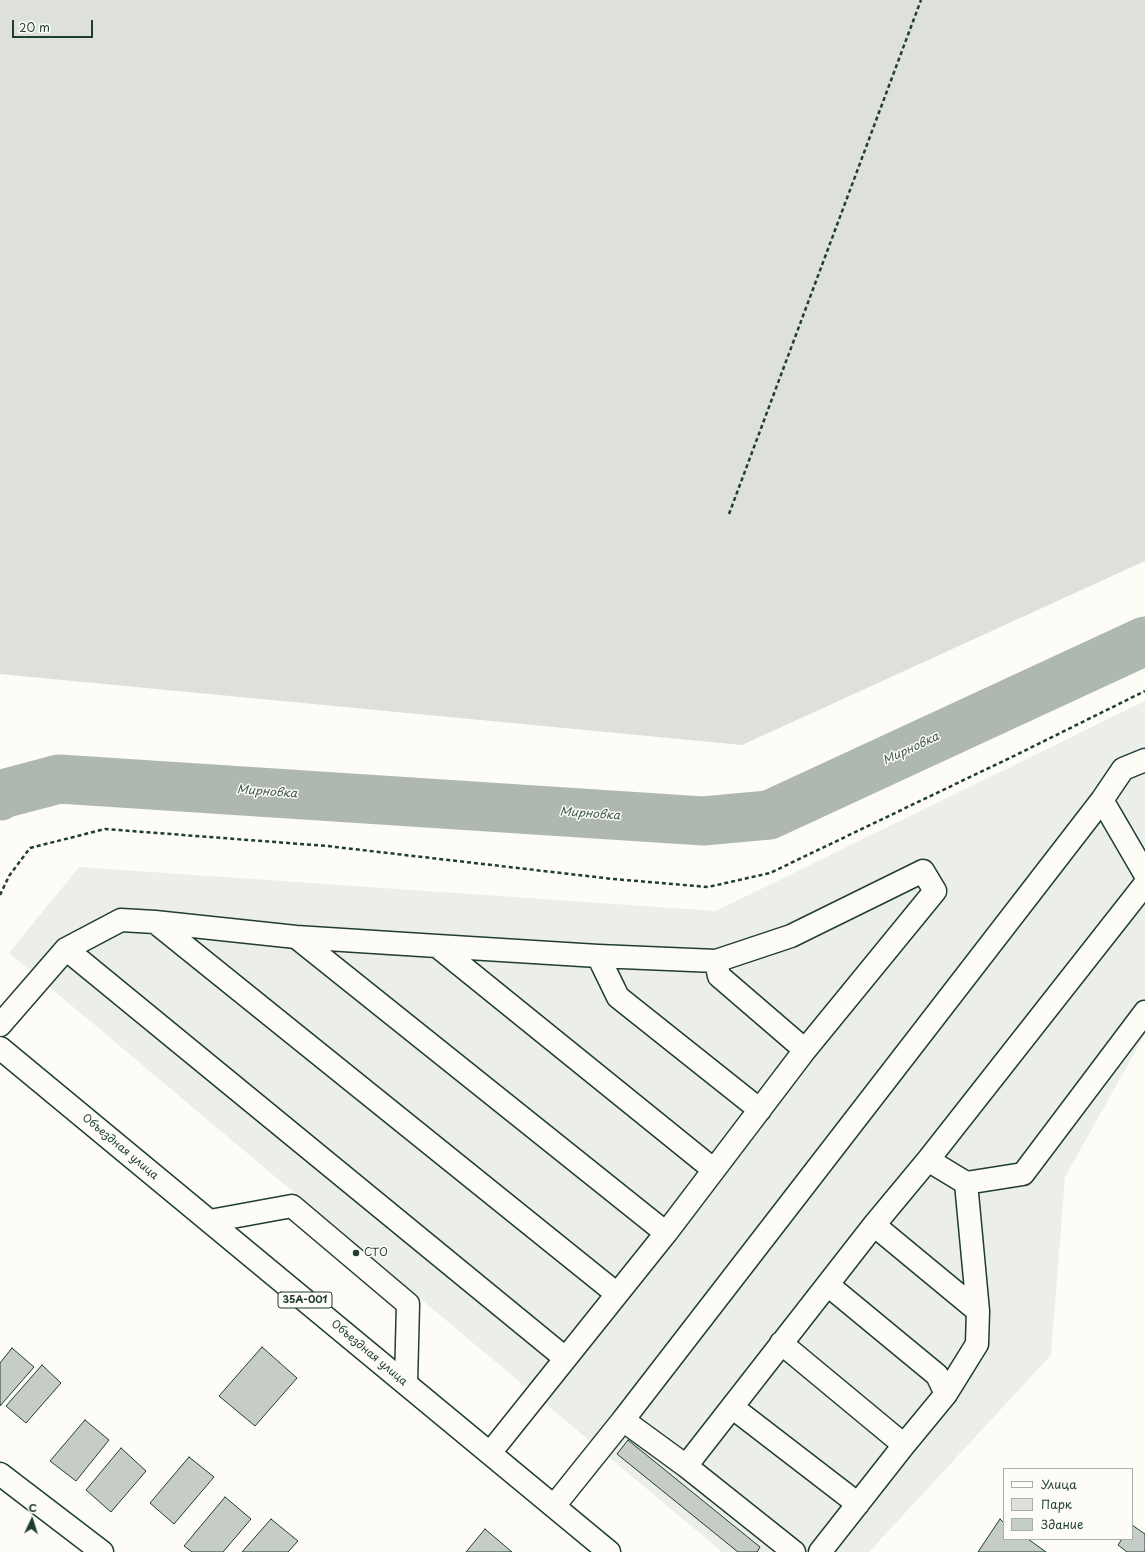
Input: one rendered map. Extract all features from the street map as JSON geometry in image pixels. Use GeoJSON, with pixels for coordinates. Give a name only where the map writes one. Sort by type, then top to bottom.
{"type":"FeatureCollection","features":[{"type":"Feature","properties":{"kind":"main road"},"geometry":{"type":"LineString","coordinates":[[554,1506],[623,1420],[1102,800],[1123,769],[1145,760]]}},
{"type":"Feature","properties":{"kind":"main road"},"geometry":{"type":"LineString","coordinates":[[1102,800],[1145,874]]}},
{"type":"Feature","properties":{"kind":"main road"},"geometry":{"type":"LineString","coordinates":[[0,1025],[66,948],[122,920],[296,936],[437,946],[598,956],[716,961],[791,936],[923,871],[935,891],[805,1050],[666,1233],[490,1452]]}},
{"type":"Feature","properties":{"kind":"main road"},"geometry":{"type":"LineString","coordinates":[[686,1466],[874,1224],[928,1160],[1145,884]]}},
{"type":"Feature","properties":{"kind":"main road"},"geometry":{"type":"LineString","coordinates":[[155,922],[618,1294]]}},
{"type":"Feature","properties":{"kind":"main road"},"geometry":{"type":"LineString","coordinates":[[296,936],[666,1233]]}},
{"type":"Feature","properties":{"kind":"main road"},"geometry":{"type":"LineString","coordinates":[[437,946],[714,1170]]}},
{"type":"Feature","properties":{"kind":"main road"},"geometry":{"type":"LineString","coordinates":[[66,948],[565,1358]]}},
{"type":"Feature","properties":{"kind":"main road"},"geometry":{"type":"LineString","coordinates":[[598,956],[618,997],[760,1110]]}},
{"type":"Feature","properties":{"kind":"main road"},"geometry":{"type":"LineString","coordinates":[[716,961],[719,976],[805,1050]]}},
{"type":"Feature","properties":{"kind":"main road"},"geometry":{"type":"LineString","coordinates":[[928,1160],[966,1184],[1023,1174],[1145,1012]]}},
{"type":"Feature","properties":{"kind":"main road","name":"Объездная улица"},"geometry":{"type":"LineString","coordinates":[[0,1048],[609,1552]]}},
{"type":"Feature","properties":{"kind":"main road"},"geometry":{"type":"LineString","coordinates":[[820,1552],[946,1394],[977,1344],[978,1312],[966,1184]]}},
{"type":"Feature","properties":{"kind":"main road"},"geometry":{"type":"LineString","coordinates":[[210,1221],[292,1206],[408,1304],[406,1383]]}},
{"type":"Feature","properties":{"kind":"main road"},"geometry":{"type":"LineString","coordinates":[[874,1224],[978,1312]]}},
{"type":"Feature","properties":{"kind":"main road"},"geometry":{"type":"LineString","coordinates":[[828,1285],[937,1375],[946,1394]]}},
{"type":"Feature","properties":{"kind":"main road"},"geometry":{"type":"LineString","coordinates":[[781,1343],[904,1445]]}},
{"type":"Feature","properties":{"kind":"main road"},"geometry":{"type":"LineString","coordinates":[[732,1407],[858,1504]]}},
{"type":"Feature","properties":{"kind":"main road"},"geometry":{"type":"LineString","coordinates":[[623,1420],[686,1466],[794,1552]]}},
{"type":"Feature","properties":{"kind":"main road"},"geometry":{"type":"LineString","coordinates":[[0,1474],[102,1552]]}},
{"type":"Feature","properties":{"kind":"path"},"geometry":{"type":"LineString","coordinates":[[729,514],[921,0]]}},
{"type":"Feature","properties":{"kind":"path"},"geometry":{"type":"LineString","coordinates":[[0,895],[9,876],[30,848],[105,830],[327,846],[613,879],[708,887],[770,873],[1018,754],[1145,691]]}},
{"type":"Feature","properties":{"kind":"shaded area"},"geometry":{"type":"Polygon","coordinates":[[[1145,701],[1145,1034],[1065,1177],[1051,1355],[869,1552],[722,1552],[9,953],[79,867],[716,911],[1145,701]]]}},
{"type":"Feature","properties":{"kind":"green space"},"geometry":{"type":"Polygon","coordinates":[[[0,0],[1145,0],[1145,561],[742,745],[0,674],[0,0]]]}},
{"type":"Feature","properties":{"kind":"building"},"geometry":{"type":"Polygon","coordinates":[[[262,1347],[297,1378],[255,1426],[219,1396],[262,1347]]]}},
{"type":"Feature","properties":{"kind":"building"},"geometry":{"type":"Polygon","coordinates":[[[12,1348],[34,1367],[0,1406],[0,1363],[12,1348]]]}},
{"type":"Feature","properties":{"kind":"building"},"geometry":{"type":"Polygon","coordinates":[[[42,1365],[61,1383],[26,1423],[6,1406],[42,1365]]]}},
{"type":"Feature","properties":{"kind":"building"},"geometry":{"type":"Polygon","coordinates":[[[85,1420],[109,1440],[76,1481],[50,1461],[85,1420]]]}},
{"type":"Feature","properties":{"kind":"building"},"geometry":{"type":"Polygon","coordinates":[[[628,1440],[760,1547],[757,1552],[738,1552],[617,1454],[628,1440]]]}},
{"type":"Feature","properties":{"kind":"building"},"geometry":{"type":"Polygon","coordinates":[[[121,1448],[146,1471],[111,1512],[86,1490],[121,1448]]]}},
{"type":"Feature","properties":{"kind":"building"},"geometry":{"type":"Polygon","coordinates":[[[189,1457],[214,1477],[174,1524],[150,1503],[189,1457]]]}},
{"type":"Feature","properties":{"kind":"building"},"geometry":{"type":"Polygon","coordinates":[[[225,1497],[251,1519],[223,1552],[192,1552],[184,1546],[225,1497]]]}},
{"type":"Feature","properties":{"kind":"building"},"geometry":{"type":"Polygon","coordinates":[[[271,1519],[298,1541],[288,1552],[242,1552],[271,1519]]]}},
{"type":"Feature","properties":{"kind":"building"},"geometry":{"type":"Polygon","coordinates":[[[1000,1519],[1003,1522],[1003,1540],[1029,1540],[1046,1552],[978,1552],[1000,1519]]]}},
{"type":"Feature","properties":{"kind":"building"},"geometry":{"type":"Polygon","coordinates":[[[1133,1526],[1145,1534],[1145,1552],[1127,1552],[1118,1545],[1121,1540],[1133,1540],[1133,1526]]]}},
{"type":"Feature","properties":{"kind":"building"},"geometry":{"type":"Polygon","coordinates":[[[485,1529],[512,1552],[466,1552],[485,1529]]]}},
{"type":"Feature","properties":{"kind":"waterway","name":"Мирновка"},"geometry":{"type":"LineString","coordinates":[[0,796],[2,794],[59,779],[703,821],[769,815],[1145,641]]}},
{"type":"Feature","properties":{"kind":"place","name":"СТО"},"geometry":{"type":"Point","coordinates":[356,1253]}}]}
